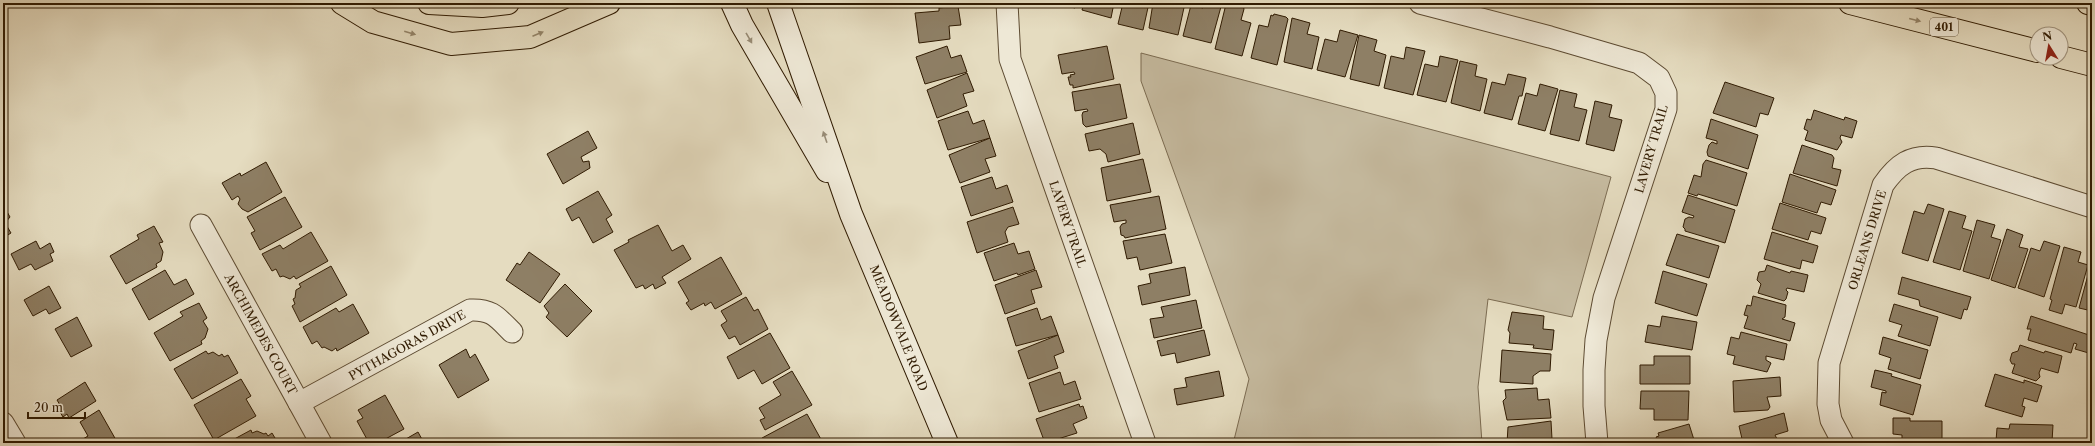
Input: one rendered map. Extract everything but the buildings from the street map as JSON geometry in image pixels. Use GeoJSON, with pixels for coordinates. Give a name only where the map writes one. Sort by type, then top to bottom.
{"type":"FeatureCollection","features":[{"type":"Feature","properties":{"kind":"highway"},"geometry":{"type":"LineString","coordinates":[[342,3],[373,22],[451,44],[530,37],[609,3]]}},
{"type":"Feature","properties":{"kind":"highway"},"geometry":{"type":"LineString","coordinates":[[429,3],[482,6],[508,3]]}},
{"type":"Feature","properties":{"kind":"highway","name":"401"},"geometry":{"type":"LineString","coordinates":[[1850,3],[2029,49]]}},
{"type":"Feature","properties":{"kind":"highway"},"geometry":{"type":"LineString","coordinates":[[2088,3],[2092,4]]}},
{"type":"Feature","properties":{"kind":"highway"},"geometry":{"type":"LineString","coordinates":[[2069,59],[2092,65]]}},
{"type":"Feature","properties":{"kind":"main road","name":"MEADOWVALE ROAD"},"geometry":{"type":"LineString","coordinates":[[732,3],[742,25],[851,214]]}},
{"type":"Feature","properties":{"kind":"main road","name":"MEADOWVALE ROAD"},"geometry":{"type":"LineString","coordinates":[[778,3],[851,214],[947,443]]}},
{"type":"Feature","properties":{"kind":"street","name":"LAVERY TRAIL"},"geometry":{"type":"LineString","coordinates":[[1007,3],[1007,30],[1010,59],[1145,443]]}},
{"type":"Feature","properties":{"kind":"street","name":"LAVERY TRAIL"},"geometry":{"type":"LineString","coordinates":[[1420,3],[1550,37],[1639,63],[1659,78],[1664,88],[1666,93],[1666,108],[1604,298],[1597,333],[1594,370],[1594,414],[1597,443]]}},
{"type":"Feature","properties":{"kind":"street","name":"ORLEANS DRIVE"},"geometry":{"type":"LineString","coordinates":[[1843,443],[1831,420],[1828,404],[1829,363],[1883,185],[1892,171],[1900,164],[1916,159],[1928,157],[1936,158],[2092,207]]}},
{"type":"Feature","properties":{"kind":"street","name":"ARCHIMEDES COURT"},"geometry":{"type":"LineString","coordinates":[[201,225],[322,443]]}},
{"type":"Feature","properties":{"kind":"street","name":"PYTHAGORAS DRIVE"},"geometry":{"type":"LineString","coordinates":[[299,403],[470,310],[488,311],[495,315],[512,332]]}},
{"type":"Feature","properties":{"kind":"street"},"geometry":{"type":"LineString","coordinates":[[3,422],[15,443]]}},
{"type":"Feature","properties":{"kind":"shaded area"},"geometry":{"type":"Polygon","coordinates":[[[1141,53],[1611,177],[1572,317],[1488,299],[1478,387],[1482,443],[1235,443],[1234,440],[1249,379],[1141,81],[1141,53]]]}}]}
